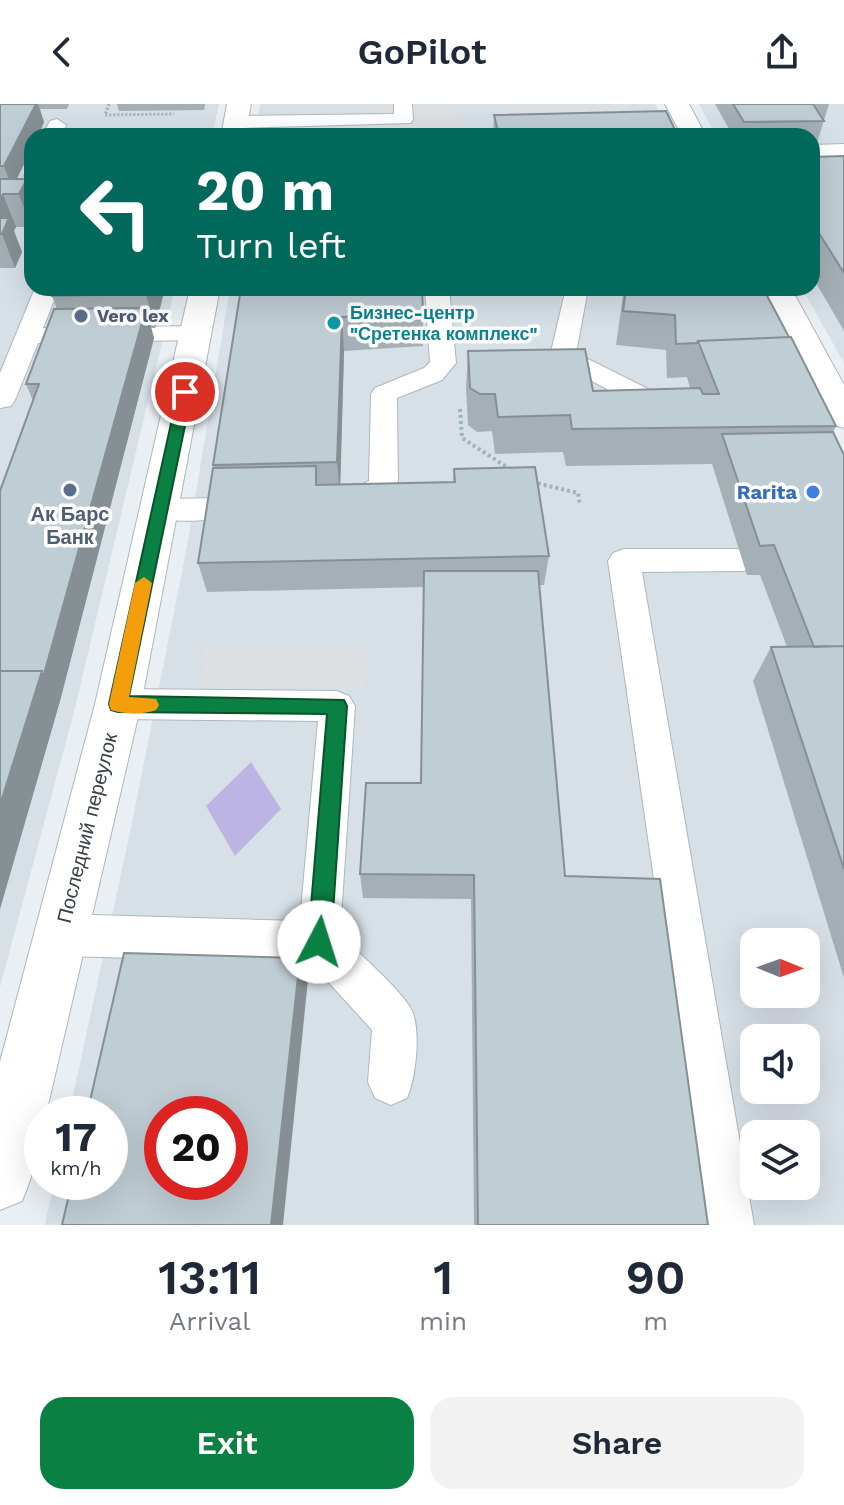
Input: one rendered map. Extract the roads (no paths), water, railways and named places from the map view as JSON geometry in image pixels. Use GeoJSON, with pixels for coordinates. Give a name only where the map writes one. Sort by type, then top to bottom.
{"type":"FeatureCollection","features":[{"type":"Feature","properties":{"kind":"street"},"geometry":{"type":"LineString","coordinates":[[677,104],[690,128]]}},
{"type":"Feature","properties":{"kind":"street","name":"Последний переулок"},"geometry":{"type":"LineString","coordinates":[[0,1179],[118,704],[204,296]]}},
{"type":"Feature","properties":{"kind":"street"},"geometry":{"type":"LineString","coordinates":[[780,296],[832,410]]}},
{"type":"Feature","properties":{"kind":"lane"},"geometry":{"type":"LineString","coordinates":[[236,121],[404,119],[403,104]]}},
{"type":"Feature","properties":{"kind":"lane"},"geometry":{"type":"LineString","coordinates":[[820,151],[844,150]]}},
{"type":"Feature","properties":{"kind":"lane"},"geometry":{"type":"LineString","coordinates":[[0,197],[24,191]]}},
{"type":"Feature","properties":{"kind":"lane"},"geometry":{"type":"LineString","coordinates":[[2,400],[44,296]]}},
{"type":"Feature","properties":{"kind":"lane"},"geometry":{"type":"LineString","coordinates":[[320,505],[347,505],[383,486],[384,394],[433,374],[443,363],[438,296]]}},
{"type":"Feature","properties":{"kind":"lane"},"geometry":{"type":"LineString","coordinates":[[575,296],[563,356],[661,409],[686,409]]}},
{"type":"Feature","properties":{"kind":"lane"},"geometry":{"type":"LineString","coordinates":[[28,336],[197,333]]}},
{"type":"Feature","properties":{"kind":"lane"},"geometry":{"type":"LineString","coordinates":[[160,509],[220,508]]}},
{"type":"Feature","properties":{"kind":"lane"},"geometry":{"type":"LineString","coordinates":[[729,1225],[624,561],[743,560]]}},
{"type":"Feature","properties":{"kind":"lane"},"geometry":{"type":"LineString","coordinates":[[118,704],[337,706],[319,942]]}},
{"type":"Feature","properties":{"kind":"lane"},"geometry":{"type":"LineString","coordinates":[[60,935],[319,942],[394,1022],[391,1082]]}},
{"type":"Feature","properties":{"kind":"place","name":"Vero lex"},"geometry":{"type":"Point","coordinates":[81,316]}},
{"type":"Feature","properties":{"kind":"place","name":"Бизнес-центр \"Сретенка комплекс\""},"geometry":{"type":"Point","coordinates":[334,323]}},
{"type":"Feature","properties":{"kind":"place","name":"Ак Барс Банк"},"geometry":{"type":"Point","coordinates":[70,490]}},
{"type":"Feature","properties":{"kind":"place","name":"Rarita"},"geometry":{"type":"Point","coordinates":[813,492]}}]}
